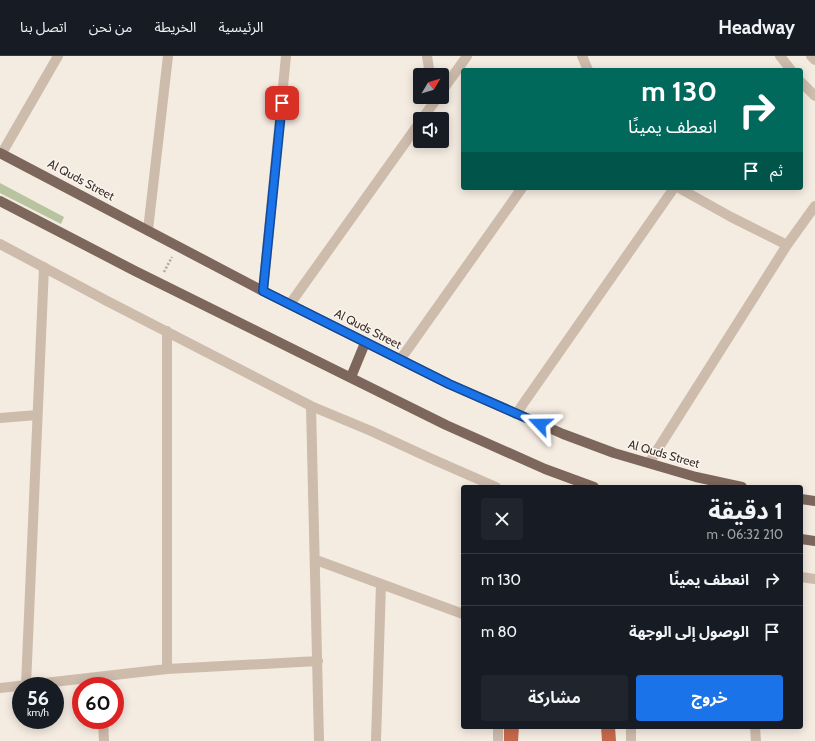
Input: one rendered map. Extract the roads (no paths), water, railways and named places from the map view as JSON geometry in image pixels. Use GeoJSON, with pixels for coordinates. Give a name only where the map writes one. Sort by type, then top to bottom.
{"type":"FeatureCollection","features":[{"type":"Feature","properties":{"kind":"main road","name":"Al Quds Street"},"geometry":{"type":"LineString","coordinates":[[1,153],[263,291],[449,384],[563,434],[606,450],[696,477],[733,485]]}},
{"type":"Feature","properties":{"kind":"main road"},"geometry":{"type":"LineString","coordinates":[[0,201],[158,283],[446,425],[545,469],[589,485]]}},
{"type":"Feature","properties":{"kind":"main road"},"geometry":{"type":"LineString","coordinates":[[350,377],[365,343]]}},
{"type":"Feature","properties":{"kind":"main road"},"geometry":{"type":"LineString","coordinates":[[803,499],[815,501]]}},
{"type":"Feature","properties":{"kind":"main road"},"geometry":{"type":"LineString","coordinates":[[803,539],[815,541]]}},
{"type":"Feature","properties":{"kind":"street"},"geometry":{"type":"LineString","coordinates":[[1,153],[58,56]]}},
{"type":"Feature","properties":{"kind":"street"},"geometry":{"type":"LineString","coordinates":[[148,230],[168,56]]}},
{"type":"Feature","properties":{"kind":"street"},"geometry":{"type":"LineString","coordinates":[[263,291],[286,56]]}},
{"type":"Feature","properties":{"kind":"street"},"geometry":{"type":"LineString","coordinates":[[427,56],[429,68]]}},
{"type":"Feature","properties":{"kind":"street"},"geometry":{"type":"LineString","coordinates":[[449,81],[467,56]]}},
{"type":"Feature","properties":{"kind":"street"},"geometry":{"type":"LineString","coordinates":[[582,56],[587,68]]}},
{"type":"Feature","properties":{"kind":"street"},"geometry":{"type":"LineString","coordinates":[[780,56],[789,68]]}},
{"type":"Feature","properties":{"kind":"street"},"geometry":{"type":"LineString","coordinates":[[811,56],[815,60]]}},
{"type":"Feature","properties":{"kind":"street"},"geometry":{"type":"LineString","coordinates":[[803,84],[815,96]]}},
{"type":"Feature","properties":{"kind":"street"},"geometry":{"type":"LineString","coordinates":[[290,304],[413,132]]}},
{"type":"Feature","properties":{"kind":"street"},"geometry":{"type":"LineString","coordinates":[[400,360],[521,190]]}},
{"type":"Feature","properties":{"kind":"street"},"geometry":{"type":"LineString","coordinates":[[516,414],[673,190]]}},
{"type":"Feature","properties":{"kind":"street"},"geometry":{"type":"LineString","coordinates":[[683,190],[730,217],[787,245]]}},
{"type":"Feature","properties":{"kind":"street"},"geometry":{"type":"LineString","coordinates":[[649,463],[787,245],[815,206]]}},
{"type":"Feature","properties":{"kind":"street"},"geometry":{"type":"LineString","coordinates":[[0,244],[311,406],[491,485]]}},
{"type":"Feature","properties":{"kind":"street"},"geometry":{"type":"LineString","coordinates":[[26,677],[44,266]]}},
{"type":"Feature","properties":{"kind":"street"},"geometry":{"type":"LineString","coordinates":[[167,331],[167,669]]}},
{"type":"Feature","properties":{"kind":"street"},"geometry":{"type":"LineString","coordinates":[[311,406],[316,560],[319,741]]}},
{"type":"Feature","properties":{"kind":"street"},"geometry":{"type":"LineString","coordinates":[[0,418],[37,415]]}},
{"type":"Feature","properties":{"kind":"street"},"geometry":{"type":"LineString","coordinates":[[316,560],[461,613]]}},
{"type":"Feature","properties":{"kind":"street"},"geometry":{"type":"LineString","coordinates":[[803,577],[815,579]]}},
{"type":"Feature","properties":{"kind":"street"},"geometry":{"type":"LineString","coordinates":[[376,741],[381,584]]}},
{"type":"Feature","properties":{"kind":"street"},"geometry":{"type":"LineString","coordinates":[[123,677],[167,669],[318,661]]}},
{"type":"Feature","properties":{"kind":"street"},"geometry":{"type":"LineString","coordinates":[[0,688],[12,687]]}},
{"type":"Feature","properties":{"kind":"street"},"geometry":{"type":"LineString","coordinates":[[103,729],[104,741]]}},
{"type":"Feature","properties":{"kind":"street"},"geometry":{"type":"LineString","coordinates":[[498,729],[498,741]]}},
{"type":"Feature","properties":{"kind":"street"},"geometry":{"type":"LineString","coordinates":[[631,729],[632,741]]}},
{"type":"Feature","properties":{"kind":"street"},"geometry":{"type":"LineString","coordinates":[[756,729],[756,741]]}}]}
